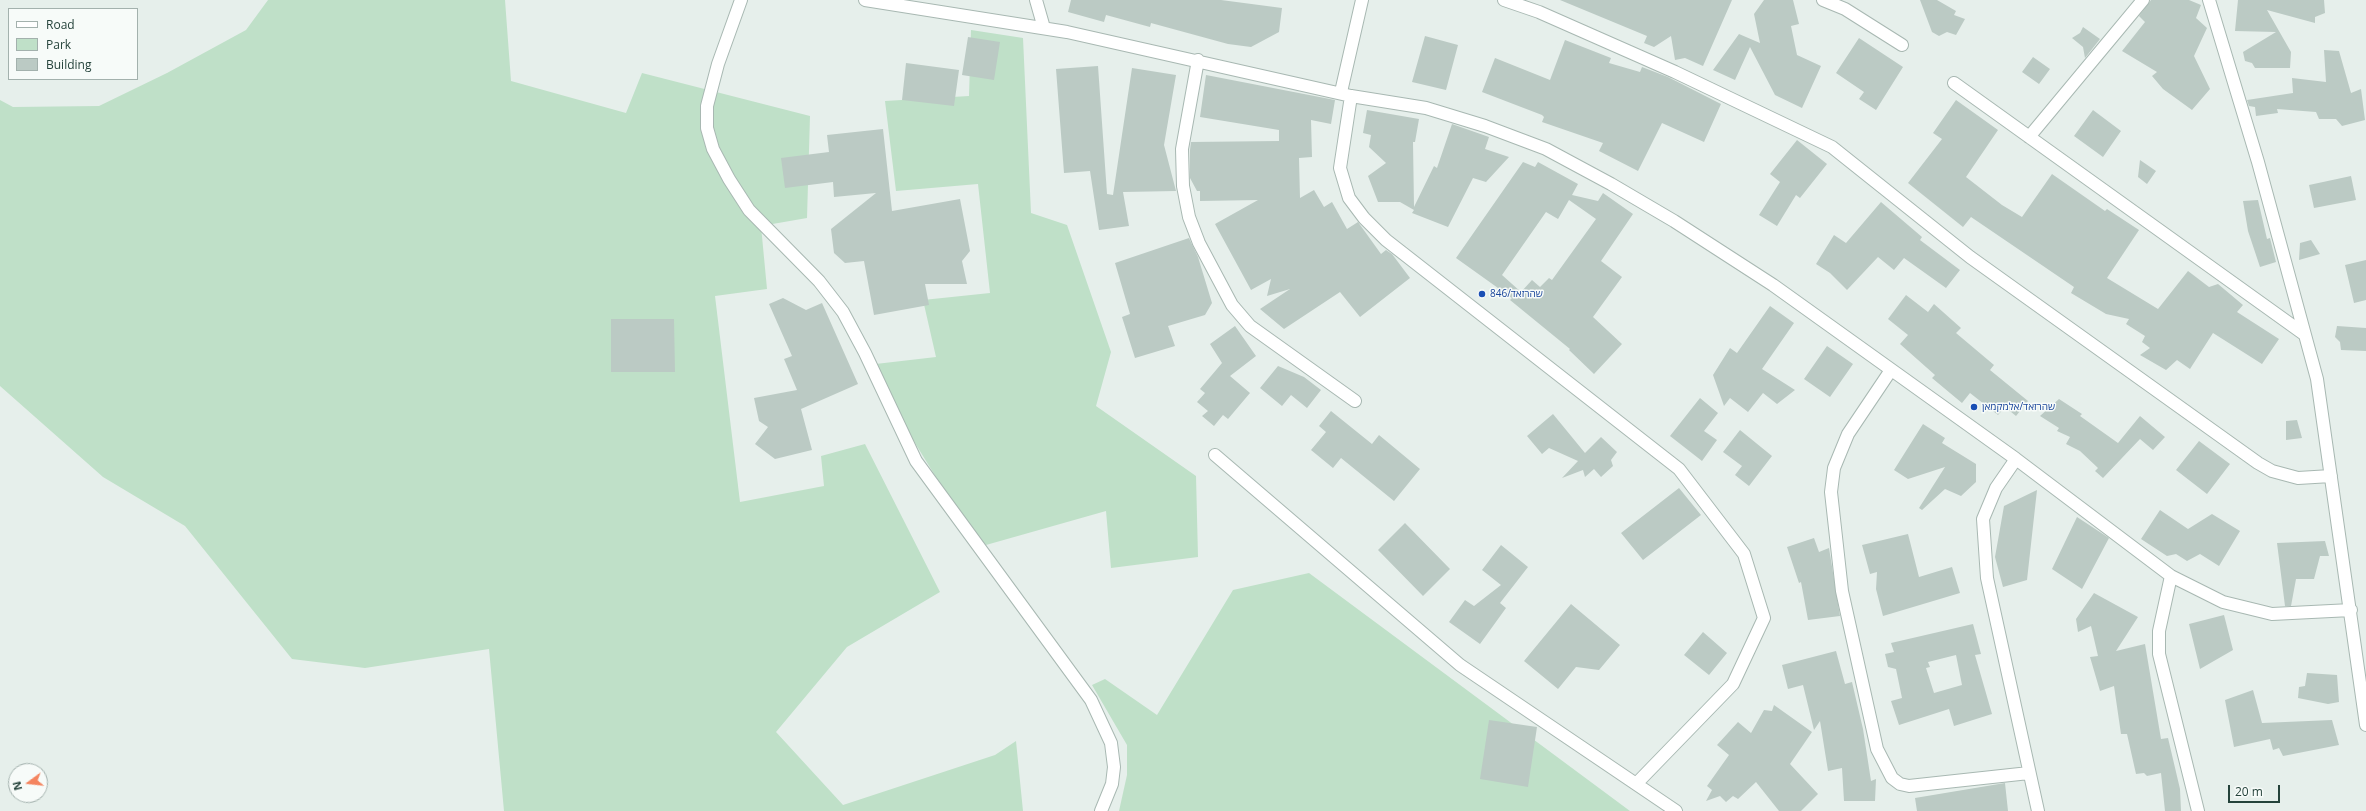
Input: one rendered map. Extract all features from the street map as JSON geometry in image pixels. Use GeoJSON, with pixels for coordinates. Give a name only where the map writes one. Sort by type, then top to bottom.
{"type":"FeatureCollection","features":[{"type":"Feature","properties":{"kind":"street"},"geometry":{"type":"LineString","coordinates":[[741,0],[718,64],[707,106],[707,128],[713,148],[729,179],[749,210],[819,281],[843,312],[865,353],[916,460],[1091,700],[1111,743],[1114,767],[1112,784],[1101,811]]}},
{"type":"Feature","properties":{"kind":"street"},"geometry":{"type":"LineString","coordinates":[[864,0],[1044,28],[1198,60],[1346,94],[1426,108],[1485,126],[1546,149],[1612,184],[1674,221],[1773,286],[2016,459],[2171,576],[2223,602],[2272,614],[2351,610]]}},
{"type":"Feature","properties":{"kind":"street"},"geometry":{"type":"LineString","coordinates":[[1036,0],[1044,28]]}},
{"type":"Feature","properties":{"kind":"street"},"geometry":{"type":"LineString","coordinates":[[1362,0],[1346,94],[1340,168],[1349,198],[1364,218],[1386,240],[1678,469],[1744,554],[1764,618],[1733,684],[1637,783]]}},
{"type":"Feature","properties":{"kind":"street"},"geometry":{"type":"LineString","coordinates":[[1504,0],[1539,12],[1675,72],[1832,147],[1970,257],[2258,463],[2272,471],[2298,478],[2331,476]]}},
{"type":"Feature","properties":{"kind":"street"},"geometry":{"type":"LineString","coordinates":[[1823,0],[1845,9],[1902,45]]}},
{"type":"Feature","properties":{"kind":"street"},"geometry":{"type":"LineString","coordinates":[[2029,137],[2143,0]]}},
{"type":"Feature","properties":{"kind":"street"},"geometry":{"type":"LineString","coordinates":[[2209,0],[2258,162],[2317,379],[2351,610],[2366,725]]}},
{"type":"Feature","properties":{"kind":"street"},"geometry":{"type":"LineString","coordinates":[[1198,60],[1182,149],[1183,186],[1189,217],[1199,243],[1232,305],[1250,326],[1355,402]]}},
{"type":"Feature","properties":{"kind":"street"},"geometry":{"type":"LineString","coordinates":[[1954,83],[2304,334]]}},
{"type":"Feature","properties":{"kind":"street"},"geometry":{"type":"LineString","coordinates":[[1891,370],[1848,434],[1834,468],[1831,492],[1842,591],[1877,749],[1892,778],[1900,784],[1909,786],[2029,772]]}},
{"type":"Feature","properties":{"kind":"street"},"geometry":{"type":"LineString","coordinates":[[1215,455],[1460,666],[1637,783],[1676,811]]}},
{"type":"Feature","properties":{"kind":"street"},"geometry":{"type":"LineString","coordinates":[[2016,459],[1996,488],[1982,519],[1987,578],[2038,811]]}},
{"type":"Feature","properties":{"kind":"street"},"geometry":{"type":"LineString","coordinates":[[2171,576],[2159,630],[2159,654],[2198,811]]}},
{"type":"Feature","properties":{"kind":"green space"},"geometry":{"type":"Polygon","coordinates":[[[268,0],[505,0],[511,81],[626,113],[642,73],[810,116],[807,218],[761,226],[767,289],[715,296],[740,502],[824,486],[821,456],[865,444],[940,592],[847,647],[776,732],[843,805],[995,755],[1016,741],[1023,811],[504,811],[489,649],[365,668],[292,659],[185,526],[103,477],[0,386],[0,100],[13,107],[99,106],[167,73],[246,30],[268,0]]]}},
{"type":"Feature","properties":{"kind":"green space"},"geometry":{"type":"Polygon","coordinates":[[[971,30],[1023,38],[1031,213],[1067,225],[1111,352],[1096,406],[1196,476],[1198,557],[1111,568],[1106,511],[986,545],[963,521],[867,365],[936,357],[923,300],[990,293],[978,184],[896,191],[885,101],[969,96],[971,30]]]}},
{"type":"Feature","properties":{"kind":"green space"},"geometry":{"type":"Polygon","coordinates":[[[1309,573],[1630,811],[1119,811],[1127,775],[1127,745],[1092,685],[1105,679],[1157,715],[1233,590],[1309,573]]]}},
{"type":"Feature","properties":{"kind":"building"},"geometry":{"type":"Polygon","coordinates":[[[1071,0],[1221,0],[1282,8],[1279,32],[1251,47],[1228,44],[1151,23],[1150,27],[1106,15],[1104,22],[1068,12],[1071,0]]]}},
{"type":"Feature","properties":{"kind":"building"},"geometry":{"type":"Polygon","coordinates":[[[1560,0],[1732,0],[1703,66],[1685,58],[1675,60],[1671,36],[1654,47],[1644,43],[1647,36],[1560,0]]]}},
{"type":"Feature","properties":{"kind":"building"},"geometry":{"type":"Polygon","coordinates":[[[1764,0],[1793,0],[1799,24],[1791,26],[1797,55],[1821,66],[1802,108],[1775,95],[1750,47],[1735,80],[1713,70],[1739,34],[1760,43],[1754,14],[1764,0]]]}},
{"type":"Feature","properties":{"kind":"building"},"geometry":{"type":"Polygon","coordinates":[[[1920,0],[1937,0],[1956,11],[1954,15],[1965,19],[1956,35],[1947,32],[1939,36],[1932,32],[1920,0]]]}},
{"type":"Feature","properties":{"kind":"building"},"geometry":{"type":"Polygon","coordinates":[[[2151,0],[2189,0],[2201,5],[2196,18],[2207,28],[2194,56],[2210,89],[2192,110],[2163,89],[2152,76],[2157,72],[2122,51],[2145,22],[2139,16],[2151,0]]]}},
{"type":"Feature","properties":{"kind":"building"},"geometry":{"type":"Polygon","coordinates":[[[2238,0],[2324,0],[2325,13],[2315,17],[2315,23],[2267,10],[2291,52],[2290,68],[2255,68],[2252,63],[2245,61],[2243,52],[2276,32],[2235,31],[2238,0]]]}},
{"type":"Feature","properties":{"kind":"building"},"geometry":{"type":"Polygon","coordinates":[[[2083,27],[2100,39],[2085,58],[2083,47],[2072,38],[2080,33],[2083,27]]]}},
{"type":"Feature","properties":{"kind":"building"},"geometry":{"type":"Polygon","coordinates":[[[1425,36],[1458,45],[1446,90],[1412,82],[1425,36]]]}},
{"type":"Feature","properties":{"kind":"building"},"geometry":{"type":"Polygon","coordinates":[[[968,37],[1000,42],[994,80],[962,75],[968,37]]]}},
{"type":"Feature","properties":{"kind":"building"},"geometry":{"type":"Polygon","coordinates":[[[1859,38],[1903,67],[1876,110],[1859,99],[1864,92],[1836,73],[1859,38]]]}},
{"type":"Feature","properties":{"kind":"building"},"geometry":{"type":"Polygon","coordinates":[[[1565,40],[1611,58],[1609,63],[1640,72],[1642,67],[1668,77],[1721,104],[1704,142],[1662,123],[1638,171],[1599,151],[1603,143],[1542,122],[1544,117],[1542,115],[1482,92],[1495,58],[1550,80],[1565,40]]]}},
{"type":"Feature","properties":{"kind":"building"},"geometry":{"type":"Polygon","coordinates":[[[2324,50],[2339,51],[2351,93],[2361,89],[2365,120],[2342,126],[2336,119],[2319,119],[2316,112],[2277,109],[2278,113],[2256,116],[2255,107],[2249,106],[2247,100],[2293,93],[2292,78],[2326,82],[2324,50]]]}},
{"type":"Feature","properties":{"kind":"building"},"geometry":{"type":"Polygon","coordinates":[[[2033,57],[2050,69],[2039,84],[2022,72],[2033,57]]]}},
{"type":"Feature","properties":{"kind":"building"},"geometry":{"type":"Polygon","coordinates":[[[906,63],[959,70],[954,106],[902,100],[906,63]]]}},
{"type":"Feature","properties":{"kind":"building"},"geometry":{"type":"Polygon","coordinates":[[[1098,66],[1107,194],[1113,195],[1132,68],[1176,75],[1164,145],[1176,191],[1123,192],[1129,226],[1099,230],[1090,171],[1064,173],[1056,69],[1098,66]]]}},
{"type":"Feature","properties":{"kind":"building"},"geometry":{"type":"Polygon","coordinates":[[[1206,75],[1335,100],[1331,124],[1311,120],[1312,157],[1299,158],[1300,198],[1314,190],[1324,207],[1332,202],[1347,229],[1358,222],[1381,254],[1386,250],[1392,254],[1410,278],[1360,317],[1340,292],[1284,329],[1260,309],[1290,289],[1267,296],[1271,279],[1251,290],[1215,224],[1258,200],[1200,201],[1200,191],[1197,191],[1190,178],[1190,150],[1191,142],[1279,141],[1279,130],[1200,117],[1206,75]]]}},
{"type":"Feature","properties":{"kind":"building"},"geometry":{"type":"Polygon","coordinates":[[[1956,100],[1998,130],[1966,177],[2002,205],[2022,217],[2052,174],[2105,211],[2107,209],[2139,230],[2107,278],[2158,309],[2188,271],[2209,287],[2218,284],[2243,305],[2237,312],[2279,339],[2262,364],[2213,333],[2190,369],[2177,360],[2166,370],[2140,355],[2150,348],[2142,342],[2145,336],[2126,324],[2129,319],[2106,314],[2071,293],[2074,287],[1971,217],[1963,227],[1908,183],[1942,139],[1933,133],[1956,100]]]}},
{"type":"Feature","properties":{"kind":"building"},"geometry":{"type":"Polygon","coordinates":[[[1367,110],[1419,119],[1415,142],[1413,142],[1414,207],[1434,166],[1437,168],[1452,124],[1489,137],[1485,149],[1509,157],[1486,182],[1473,178],[1448,227],[1412,213],[1414,210],[1400,202],[1378,202],[1368,176],[1386,163],[1369,147],[1371,135],[1363,133],[1367,110]]]}},
{"type":"Feature","properties":{"kind":"building"},"geometry":{"type":"Polygon","coordinates":[[[2093,110],[2121,131],[2103,157],[2074,136],[2093,110]]]}},
{"type":"Feature","properties":{"kind":"building"},"geometry":{"type":"Polygon","coordinates":[[[883,129],[892,211],[960,199],[970,251],[962,261],[967,284],[925,284],[929,305],[874,315],[864,261],[845,263],[834,253],[831,229],[876,193],[834,197],[833,182],[785,188],[781,158],[829,152],[827,135],[883,129]]]}},
{"type":"Feature","properties":{"kind":"building"},"geometry":{"type":"Polygon","coordinates":[[[1797,140],[1827,164],[1800,198],[1796,195],[1777,226],[1759,215],[1780,182],[1770,174],[1797,140]]]}},
{"type":"Feature","properties":{"kind":"building"},"geometry":{"type":"Polygon","coordinates":[[[2140,160],[2156,171],[2147,184],[2138,177],[2140,160]]]}},
{"type":"Feature","properties":{"kind":"building"},"geometry":{"type":"Polygon","coordinates":[[[1523,162],[1535,167],[1538,162],[1578,184],[1572,195],[1598,201],[1603,193],[1633,214],[1601,261],[1622,277],[1593,317],[1622,344],[1594,374],[1569,350],[1570,349],[1510,300],[1512,298],[1456,258],[1523,162]],[[1569,200],[1558,219],[1546,212],[1502,275],[1521,292],[1532,280],[1540,287],[1549,278],[1552,280],[1596,219],[1569,200]]]}},
{"type":"Feature","properties":{"kind":"building"},"geometry":{"type":"Polygon","coordinates":[[[2351,176],[2356,200],[2314,208],[2309,185],[2351,176]]]}},
{"type":"Feature","properties":{"kind":"building"},"geometry":{"type":"Polygon","coordinates":[[[2258,200],[2267,239],[2270,238],[2276,262],[2260,267],[2248,231],[2243,201],[2258,200]]]}},
{"type":"Feature","properties":{"kind":"building"},"geometry":{"type":"Polygon","coordinates":[[[1881,202],[1922,237],[1920,240],[1960,270],[1946,288],[1904,258],[1894,270],[1878,257],[1847,290],[1830,273],[1816,264],[1834,235],[1846,243],[1881,202]]]}},
{"type":"Feature","properties":{"kind":"building"},"geometry":{"type":"Polygon","coordinates":[[[1189,238],[1198,257],[1212,303],[1205,315],[1168,326],[1175,346],[1135,358],[1122,317],[1130,314],[1115,263],[1189,238]]]}},
{"type":"Feature","properties":{"kind":"building"},"geometry":{"type":"Polygon","coordinates":[[[2311,240],[2320,254],[2299,260],[2300,243],[2311,240]]]}},
{"type":"Feature","properties":{"kind":"building"},"geometry":{"type":"Polygon","coordinates":[[[2366,260],[2366,300],[2354,303],[2345,265],[2366,260]]]}},
{"type":"Feature","properties":{"kind":"building"},"geometry":{"type":"Polygon","coordinates":[[[1906,295],[1928,312],[1934,304],[1961,328],[1956,333],[1994,365],[1990,370],[2028,401],[2016,416],[2005,407],[1998,415],[1970,393],[1962,403],[1932,378],[1935,375],[1900,344],[1908,335],[1888,319],[1906,295]]]}},
{"type":"Feature","properties":{"kind":"building"},"geometry":{"type":"Polygon","coordinates":[[[783,298],[806,310],[822,303],[858,384],[801,409],[812,450],[775,459],[755,444],[768,427],[759,421],[754,398],[797,390],[784,359],[792,356],[769,304],[783,298]]]}},
{"type":"Feature","properties":{"kind":"building"},"geometry":{"type":"Polygon","coordinates":[[[1770,306],[1794,323],[1762,369],[1795,390],[1777,404],[1763,393],[1748,412],[1730,398],[1724,406],[1713,375],[1730,348],[1737,353],[1770,306]]]}},
{"type":"Feature","properties":{"kind":"building"},"geometry":{"type":"Polygon","coordinates":[[[611,319],[674,319],[675,372],[611,372],[611,319]]]}},
{"type":"Feature","properties":{"kind":"building"},"geometry":{"type":"Polygon","coordinates":[[[1235,326],[1256,356],[1230,376],[1250,393],[1228,419],[1223,415],[1214,426],[1202,416],[1208,411],[1197,402],[1205,393],[1200,389],[1222,363],[1210,344],[1235,326]]]}},
{"type":"Feature","properties":{"kind":"building"},"geometry":{"type":"Polygon","coordinates":[[[2337,326],[2366,328],[2366,351],[2341,350],[2340,342],[2335,337],[2337,326]]]}},
{"type":"Feature","properties":{"kind":"building"},"geometry":{"type":"Polygon","coordinates":[[[1827,346],[1853,364],[1830,397],[1804,379],[1827,346]]]}},
{"type":"Feature","properties":{"kind":"building"},"geometry":{"type":"Polygon","coordinates":[[[1278,366],[1304,377],[1321,390],[1307,408],[1291,395],[1282,406],[1260,388],[1278,366]]]}},
{"type":"Feature","properties":{"kind":"building"},"geometry":{"type":"Polygon","coordinates":[[[1700,398],[1718,413],[1704,431],[1717,440],[1702,461],[1670,436],[1700,398]]]}},
{"type":"Feature","properties":{"kind":"building"},"geometry":{"type":"Polygon","coordinates":[[[2059,399],[2082,414],[2080,416],[2118,443],[2140,416],[2165,437],[2153,450],[2140,439],[2103,478],[2095,471],[2098,468],[2080,451],[2066,444],[2070,437],[2057,431],[2059,428],[2040,416],[2059,399]]]}},
{"type":"Feature","properties":{"kind":"building"},"geometry":{"type":"Polygon","coordinates":[[[1331,411],[1372,444],[1379,435],[1420,469],[1394,501],[1341,458],[1333,468],[1311,450],[1326,432],[1319,426],[1331,411]]]}},
{"type":"Feature","properties":{"kind":"building"},"geometry":{"type":"Polygon","coordinates":[[[1553,414],[1585,453],[1601,437],[1617,452],[1611,460],[1613,466],[1601,477],[1594,469],[1585,477],[1583,470],[1562,478],[1578,461],[1549,448],[1542,454],[1527,436],[1553,414]]]}},
{"type":"Feature","properties":{"kind":"building"},"geometry":{"type":"Polygon","coordinates":[[[2297,420],[2302,438],[2286,440],[2286,421],[2297,420]]]}},
{"type":"Feature","properties":{"kind":"building"},"geometry":{"type":"Polygon","coordinates":[[[1923,424],[1945,438],[1942,443],[1976,464],[1976,482],[1961,496],[1945,489],[1922,510],[1919,508],[1945,467],[1908,479],[1894,470],[1923,424]]]}},
{"type":"Feature","properties":{"kind":"building"},"geometry":{"type":"Polygon","coordinates":[[[1740,430],[1772,456],[1749,486],[1735,475],[1742,466],[1723,452],[1740,430]]]}},
{"type":"Feature","properties":{"kind":"building"},"geometry":{"type":"Polygon","coordinates":[[[2199,441],[2230,464],[2207,494],[2176,470],[2199,441]]]}},
{"type":"Feature","properties":{"kind":"building"},"geometry":{"type":"Polygon","coordinates":[[[1679,488],[1701,515],[1643,560],[1621,533],[1679,488]]]}},
{"type":"Feature","properties":{"kind":"building"},"geometry":{"type":"Polygon","coordinates":[[[2037,490],[2027,580],[2003,587],[1995,557],[2004,506],[2037,490]]]}},
{"type":"Feature","properties":{"kind":"building"},"geometry":{"type":"Polygon","coordinates":[[[2160,510],[2188,529],[2212,514],[2240,531],[2219,566],[2200,554],[2187,561],[2176,554],[2167,556],[2141,539],[2160,510]]]}},
{"type":"Feature","properties":{"kind":"building"},"geometry":{"type":"Polygon","coordinates":[[[2077,517],[2109,538],[2082,589],[2052,569],[2077,517]]]}},
{"type":"Feature","properties":{"kind":"building"},"geometry":{"type":"Polygon","coordinates":[[[1405,523],[1450,569],[1423,596],[1378,550],[1405,523]]]}},
{"type":"Feature","properties":{"kind":"building"},"geometry":{"type":"Polygon","coordinates":[[[1908,534],[1919,577],[1952,567],[1960,593],[1883,616],[1876,589],[1877,572],[1870,574],[1862,545],[1908,534]]]}},
{"type":"Feature","properties":{"kind":"building"},"geometry":{"type":"Polygon","coordinates":[[[1814,538],[1819,552],[1829,548],[1840,616],[1808,620],[1801,582],[1799,583],[1787,547],[1814,538]]]}},
{"type":"Feature","properties":{"kind":"building"},"geometry":{"type":"Polygon","coordinates":[[[2325,541],[2329,556],[2320,556],[2314,579],[2296,579],[2291,606],[2285,606],[2277,543],[2325,541]]]}},
{"type":"Feature","properties":{"kind":"building"},"geometry":{"type":"Polygon","coordinates":[[[1501,545],[1528,567],[1500,603],[1506,608],[1480,644],[1449,622],[1465,600],[1474,606],[1501,585],[1482,570],[1501,545]]]}},
{"type":"Feature","properties":{"kind":"building"},"geometry":{"type":"Polygon","coordinates":[[[2094,593],[2138,617],[2116,651],[2145,644],[2161,739],[2168,738],[2180,789],[2181,811],[2165,811],[2161,773],[2147,776],[2144,773],[2136,774],[2127,734],[2121,734],[2114,686],[2100,691],[2090,657],[2098,656],[2091,626],[2078,632],[2076,619],[2094,593]]]}},
{"type":"Feature","properties":{"kind":"building"},"geometry":{"type":"Polygon","coordinates":[[[1571,604],[1620,645],[1599,670],[1576,667],[1558,689],[1524,661],[1571,604]]]}},
{"type":"Feature","properties":{"kind":"building"},"geometry":{"type":"Polygon","coordinates":[[[2224,615],[2233,650],[2200,669],[2189,624],[2224,615]]]}},
{"type":"Feature","properties":{"kind":"building"},"geometry":{"type":"Polygon","coordinates":[[[1973,624],[1981,654],[1975,655],[1992,714],[1954,726],[1949,709],[1899,725],[1891,701],[1902,698],[1896,669],[1888,667],[1885,654],[1894,652],[1891,643],[1973,624]],[[1956,655],[1928,662],[1930,667],[1926,668],[1934,693],[1962,685],[1956,655]]]}},
{"type":"Feature","properties":{"kind":"building"},"geometry":{"type":"Polygon","coordinates":[[[1703,632],[1727,653],[1709,675],[1684,655],[1703,632]]]}},
{"type":"Feature","properties":{"kind":"building"},"geometry":{"type":"Polygon","coordinates":[[[1836,651],[1845,684],[1852,682],[1863,729],[1871,781],[1876,779],[1875,801],[1844,801],[1842,768],[1828,771],[1820,721],[1814,730],[1803,685],[1788,689],[1782,665],[1836,651]]]}},
{"type":"Feature","properties":{"kind":"building"},"geometry":{"type":"Polygon","coordinates":[[[2307,673],[2337,675],[2339,702],[2328,704],[2298,698],[2299,687],[2305,686],[2307,673]]]}},
{"type":"Feature","properties":{"kind":"building"},"geometry":{"type":"Polygon","coordinates":[[[2253,690],[2262,723],[2332,720],[2339,745],[2283,756],[2279,748],[2273,750],[2270,739],[2234,747],[2225,700],[2253,690]]]}},
{"type":"Feature","properties":{"kind":"building"},"geometry":{"type":"Polygon","coordinates":[[[1774,705],[1812,732],[1790,764],[1818,794],[1801,811],[1779,811],[1756,782],[1738,799],[1733,796],[1726,802],[1720,796],[1706,801],[1712,790],[1707,786],[1729,755],[1717,745],[1738,722],[1751,733],[1764,710],[1772,711],[1774,705]]]}},
{"type":"Feature","properties":{"kind":"building"},"geometry":{"type":"Polygon","coordinates":[[[1489,720],[1537,727],[1528,787],[1480,779],[1489,720]]]}},
{"type":"Feature","properties":{"kind":"building"},"geometry":{"type":"Polygon","coordinates":[[[2005,783],[2008,811],[1917,811],[1915,798],[2005,783]]]}},
{"type":"Feature","properties":{"kind":"place","name":"846/שהרזאד"},"geometry":{"type":"Point","coordinates":[1482,294]}},
{"type":"Feature","properties":{"kind":"place","name":"שהרזאד/אלמקמאן"},"geometry":{"type":"Point","coordinates":[1974,407]}}]}
